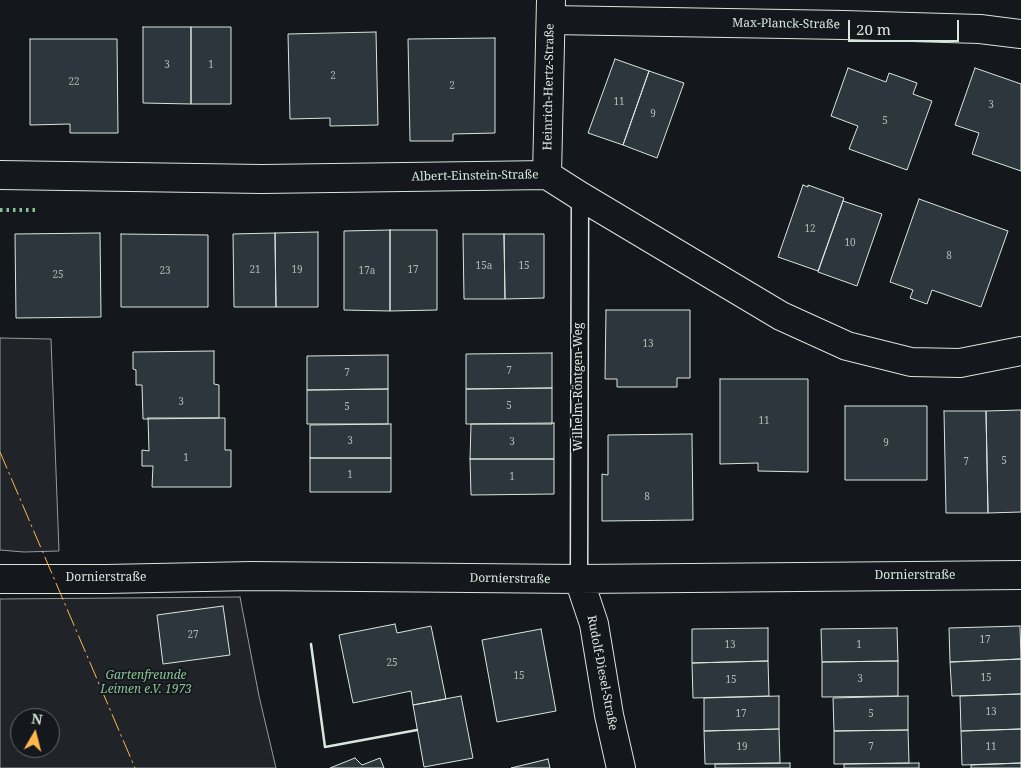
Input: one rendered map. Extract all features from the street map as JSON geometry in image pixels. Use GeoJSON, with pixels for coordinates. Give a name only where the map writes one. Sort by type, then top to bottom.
{"type":"FeatureCollection","features":[{"type":"Feature","properties":{"kind":"street","name":"Max-Planck-Straße"},"geometry":{"type":"LineString","coordinates":[[551,10],[844,25],[980,29],[1021,34]]}},
{"type":"Feature","properties":{"kind":"street","name":"Heinrich-Hertz-Straße"},"geometry":{"type":"LineString","coordinates":[[548,175],[551,10]]}},
{"type":"Feature","properties":{"kind":"street","name":"Albert-Einstein-Straße"},"geometry":{"type":"LineString","coordinates":[[0,175],[262,179],[548,175],[781,316],[847,346],[911,362],[960,363],[1021,351]]}},
{"type":"Feature","properties":{"kind":"street","name":"Dornierstraße"},"geometry":{"type":"LineString","coordinates":[[0,579],[252,576],[580,579],[1021,575]]}},
{"type":"Feature","properties":{"kind":"street","name":"Rudolf-Diesel-Straße"},"geometry":{"type":"LineString","coordinates":[[580,579],[594,624],[609,715],[622,768]]}},
{"type":"Feature","properties":{"kind":"lane","name":"Wilhelm-Röntgen-Weg"},"geometry":{"type":"LineString","coordinates":[[580,196],[580,579]]}},
{"type":"Feature","properties":{"kind":"green space"},"geometry":{"type":"Polygon","coordinates":[[[0,338],[51,339],[59,551],[24,552],[0,550],[0,338]]]}},
{"type":"Feature","properties":{"kind":"green space","name":"Gartenfreunde Leimen e.V. 1973"},"geometry":{"type":"Polygon","coordinates":[[[240,597],[259,696],[276,768],[0,768],[0,599],[240,597]]]}},
{"type":"Feature","properties":{"kind":"building"},"geometry":{"type":"Polygon","coordinates":[[[143,27],[191,27],[191,104],[143,103],[143,27]]]}},
{"type":"Feature","properties":{"kind":"building"},"geometry":{"type":"Polygon","coordinates":[[[191,27],[231,27],[231,104],[191,104],[191,27]]]}},
{"type":"Feature","properties":{"kind":"building"},"geometry":{"type":"Polygon","coordinates":[[[376,32],[378,125],[330,126],[330,118],[290,119],[288,34],[376,32]]]}},
{"type":"Feature","properties":{"kind":"building"},"geometry":{"type":"Polygon","coordinates":[[[495,38],[495,133],[453,134],[453,141],[410,141],[408,39],[495,38]]]}},
{"type":"Feature","properties":{"kind":"building"},"geometry":{"type":"Polygon","coordinates":[[[30,39],[117,39],[118,133],[70,133],[70,124],[30,125],[30,39]]]}},
{"type":"Feature","properties":{"kind":"building"},"geometry":{"type":"Polygon","coordinates":[[[615,59],[649,71],[623,145],[588,133],[615,59]]]}},
{"type":"Feature","properties":{"kind":"building"},"geometry":{"type":"Polygon","coordinates":[[[848,68],[886,82],[889,73],[917,83],[913,94],[932,101],[907,170],[849,149],[858,126],[831,116],[848,68]]]}},
{"type":"Feature","properties":{"kind":"building"},"geometry":{"type":"Polygon","coordinates":[[[975,68],[1021,84],[1021,171],[972,154],[979,133],[955,125],[975,68]]]}},
{"type":"Feature","properties":{"kind":"building"},"geometry":{"type":"Polygon","coordinates":[[[649,71],[684,83],[657,158],[623,145],[649,71]]]}},
{"type":"Feature","properties":{"kind":"building"},"geometry":{"type":"Polygon","coordinates":[[[803,185],[808,187],[808,185],[844,198],[818,271],[778,257],[803,185]]]}},
{"type":"Feature","properties":{"kind":"building"},"geometry":{"type":"Polygon","coordinates":[[[919,199],[1008,231],[981,307],[932,290],[927,304],[910,298],[913,290],[890,282],[919,199]]]}},
{"type":"Feature","properties":{"kind":"building"},"geometry":{"type":"Polygon","coordinates":[[[843,201],[882,214],[857,286],[818,272],[843,201]]]}},
{"type":"Feature","properties":{"kind":"building"},"geometry":{"type":"Polygon","coordinates":[[[390,230],[437,230],[437,310],[390,311],[390,230]]]}},
{"type":"Feature","properties":{"kind":"building"},"geometry":{"type":"Polygon","coordinates":[[[390,230],[390,311],[344,310],[344,231],[390,230]]]}},
{"type":"Feature","properties":{"kind":"building"},"geometry":{"type":"Polygon","coordinates":[[[318,232],[318,307],[276,307],[275,233],[318,232]]]}},
{"type":"Feature","properties":{"kind":"building"},"geometry":{"type":"Polygon","coordinates":[[[100,233],[101,317],[16,318],[15,234],[100,233]]]}},
{"type":"Feature","properties":{"kind":"building"},"geometry":{"type":"Polygon","coordinates":[[[275,233],[276,307],[234,307],[233,234],[275,233]]]}},
{"type":"Feature","properties":{"kind":"building"},"geometry":{"type":"Polygon","coordinates":[[[121,234],[208,235],[208,307],[121,307],[121,234]]]}},
{"type":"Feature","properties":{"kind":"building"},"geometry":{"type":"Polygon","coordinates":[[[463,234],[504,234],[505,299],[464,299],[463,234]]]}},
{"type":"Feature","properties":{"kind":"building"},"geometry":{"type":"Polygon","coordinates":[[[504,234],[544,234],[544,298],[505,299],[504,234]]]}},
{"type":"Feature","properties":{"kind":"building"},"geometry":{"type":"Polygon","coordinates":[[[606,310],[690,310],[690,378],[677,378],[677,387],[617,387],[617,379],[605,379],[606,310]]]}},
{"type":"Feature","properties":{"kind":"building"},"geometry":{"type":"Polygon","coordinates":[[[214,351],[214,384],[219,385],[219,418],[143,419],[142,385],[136,385],[136,370],[133,369],[133,352],[214,351]]]}},
{"type":"Feature","properties":{"kind":"building"},"geometry":{"type":"Polygon","coordinates":[[[552,353],[552,388],[466,389],[466,354],[552,353]]]}},
{"type":"Feature","properties":{"kind":"building"},"geometry":{"type":"Polygon","coordinates":[[[388,355],[388,389],[307,390],[307,356],[388,355]]]}},
{"type":"Feature","properties":{"kind":"building"},"geometry":{"type":"Polygon","coordinates":[[[720,379],[808,379],[808,472],[758,471],[758,463],[720,464],[720,379]]]}},
{"type":"Feature","properties":{"kind":"building"},"geometry":{"type":"Polygon","coordinates":[[[552,388],[552,424],[466,424],[466,389],[552,388]]]}},
{"type":"Feature","properties":{"kind":"building"},"geometry":{"type":"Polygon","coordinates":[[[388,389],[388,424],[307,424],[307,390],[388,389]]]}},
{"type":"Feature","properties":{"kind":"building"},"geometry":{"type":"Polygon","coordinates":[[[845,406],[927,406],[927,480],[845,480],[845,406]]]}},
{"type":"Feature","properties":{"kind":"building"},"geometry":{"type":"Polygon","coordinates":[[[1021,410],[1021,512],[988,513],[986,411],[1021,410]]]}},
{"type":"Feature","properties":{"kind":"building"},"geometry":{"type":"Polygon","coordinates":[[[944,411],[986,411],[988,513],[946,513],[944,411]]]}},
{"type":"Feature","properties":{"kind":"building"},"geometry":{"type":"Polygon","coordinates":[[[148,418],[225,418],[225,450],[231,450],[231,487],[152,487],[153,466],[142,466],[142,450],[149,451],[148,418]]]}},
{"type":"Feature","properties":{"kind":"building"},"geometry":{"type":"Polygon","coordinates":[[[554,423],[554,459],[470,459],[471,424],[554,423]]]}},
{"type":"Feature","properties":{"kind":"building"},"geometry":{"type":"Polygon","coordinates":[[[391,424],[391,458],[310,458],[310,425],[391,424]]]}},
{"type":"Feature","properties":{"kind":"building"},"geometry":{"type":"Polygon","coordinates":[[[692,434],[693,520],[602,521],[602,474],[608,475],[608,435],[692,434]]]}},
{"type":"Feature","properties":{"kind":"building"},"geometry":{"type":"Polygon","coordinates":[[[310,458],[391,458],[391,492],[310,492],[310,458]]]}},
{"type":"Feature","properties":{"kind":"building"},"geometry":{"type":"Polygon","coordinates":[[[470,459],[554,459],[554,494],[471,495],[470,459]]]}},
{"type":"Feature","properties":{"kind":"building","name":"Gartenfreunde Leimen e.V. 1973"},"geometry":{"type":"Polygon","coordinates":[[[223,606],[230,655],[163,664],[157,615],[223,606]]]}},
{"type":"Feature","properties":{"kind":"building"},"geometry":{"type":"Polygon","coordinates":[[[395,624],[397,633],[431,626],[446,699],[413,705],[411,691],[353,703],[339,635],[395,624]]]}},
{"type":"Feature","properties":{"kind":"building"},"geometry":{"type":"Polygon","coordinates":[[[1020,626],[1021,659],[950,662],[949,628],[1020,626]]]}},
{"type":"Feature","properties":{"kind":"building"},"geometry":{"type":"Polygon","coordinates":[[[768,628],[768,661],[692,663],[692,629],[768,628]]]}},
{"type":"Feature","properties":{"kind":"building"},"geometry":{"type":"Polygon","coordinates":[[[897,628],[898,661],[822,662],[821,629],[897,628]]]}},
{"type":"Feature","properties":{"kind":"building"},"geometry":{"type":"Polygon","coordinates":[[[541,629],[556,711],[497,722],[482,640],[541,629]]]}},
{"type":"Feature","properties":{"kind":"building"},"geometry":{"type":"Polygon","coordinates":[[[1021,659],[1021,694],[952,696],[950,662],[1021,659]]]}},
{"type":"Feature","properties":{"kind":"building"},"geometry":{"type":"Polygon","coordinates":[[[768,661],[769,696],[693,698],[692,663],[768,661]]]}},
{"type":"Feature","properties":{"kind":"building"},"geometry":{"type":"Polygon","coordinates":[[[898,661],[898,696],[822,697],[822,662],[898,661]]]}},
{"type":"Feature","properties":{"kind":"building"},"geometry":{"type":"Polygon","coordinates":[[[1021,694],[1021,729],[961,731],[960,696],[1021,694]]]}},
{"type":"Feature","properties":{"kind":"building"},"geometry":{"type":"Polygon","coordinates":[[[461,696],[473,758],[424,767],[413,705],[461,696]]]}},
{"type":"Feature","properties":{"kind":"building"},"geometry":{"type":"Polygon","coordinates":[[[779,696],[779,729],[704,731],[704,698],[779,696]]]}},
{"type":"Feature","properties":{"kind":"building"},"geometry":{"type":"Polygon","coordinates":[[[908,696],[908,730],[834,731],[833,698],[908,696]]]}},
{"type":"Feature","properties":{"kind":"building"},"geometry":{"type":"Polygon","coordinates":[[[779,729],[780,763],[705,764],[704,731],[779,729]]]}},
{"type":"Feature","properties":{"kind":"building"},"geometry":{"type":"Polygon","coordinates":[[[1021,729],[1021,763],[962,765],[961,731],[1021,729]]]}},
{"type":"Feature","properties":{"kind":"building"},"geometry":{"type":"Polygon","coordinates":[[[908,730],[909,763],[834,764],[834,731],[908,730]]]}},
{"type":"Feature","properties":{"kind":"building"},"geometry":{"type":"Polygon","coordinates":[[[355,758],[362,765],[380,758],[384,768],[330,768],[355,758]]]}},
{"type":"Feature","properties":{"kind":"building"},"geometry":{"type":"Polygon","coordinates":[[[548,759],[550,768],[511,768],[548,759]]]}},
{"type":"Feature","properties":{"kind":"building"},"geometry":{"type":"Polygon","coordinates":[[[790,763],[790,768],[715,768],[715,764],[790,763]]]}},
{"type":"Feature","properties":{"kind":"building"},"geometry":{"type":"Polygon","coordinates":[[[919,763],[919,768],[844,768],[844,764],[919,763]]]}},
{"type":"Feature","properties":{"kind":"building"},"geometry":{"type":"Polygon","coordinates":[[[1021,763],[1021,768],[971,768],[971,765],[1021,763]]]}},
{"type":"Feature","properties":{"kind":"hedge"},"geometry":{"type":"LineString","coordinates":[[0,210],[37,210]]}},
{"type":"Feature","properties":{"kind":"wall"},"geometry":{"type":"LineString","coordinates":[[311,644],[325,747],[417,730]]}},
{"type":"Feature","properties":{"kind":"power"},"geometry":{"type":"LineString","coordinates":[[0,452],[135,768]]}}]}
